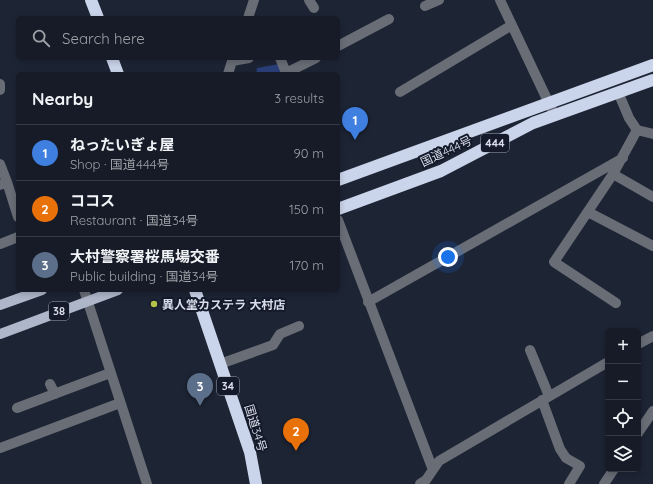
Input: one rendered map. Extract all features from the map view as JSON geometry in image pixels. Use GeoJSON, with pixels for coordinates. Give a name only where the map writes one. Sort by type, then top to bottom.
{"type":"FeatureCollection","features":[{"type":"Feature","properties":{"kind":"highway"},"geometry":{"type":"LineString","coordinates":[[91,0],[97,16]]}},
{"type":"Feature","properties":{"kind":"highway"},"geometry":{"type":"LineString","coordinates":[[113,60],[117,72]]}},
{"type":"Feature","properties":{"kind":"highway","name":"国道444号"},"geometry":{"type":"LineString","coordinates":[[340,208],[441,171],[533,123],[551,109],[653,65]]}},
{"type":"Feature","properties":{"kind":"highway","name":"国道444号"},"geometry":{"type":"LineString","coordinates":[[340,179],[551,109],[618,92],[653,80]]}},
{"type":"Feature","properties":{"kind":"highway","name":"国道34号"},"geometry":{"type":"LineString","coordinates":[[196,292],[250,452],[256,484]]}},
{"type":"Feature","properties":{"kind":"main road","name":"38"},"geometry":{"type":"LineString","coordinates":[[0,305],[36,292]]}},
{"type":"Feature","properties":{"kind":"main road","name":"38"},"geometry":{"type":"LineString","coordinates":[[0,334],[112,292]]}},
{"type":"Feature","properties":{"kind":"street"},"geometry":{"type":"LineString","coordinates":[[249,16],[254,0]]}},
{"type":"Feature","properties":{"kind":"street"},"geometry":{"type":"LineString","coordinates":[[425,6],[439,0]]}},
{"type":"Feature","properties":{"kind":"street"},"geometry":{"type":"LineString","coordinates":[[500,0],[551,109]]}},
{"type":"Feature","properties":{"kind":"street"},"geometry":{"type":"LineString","coordinates":[[340,45],[389,19]]}},
{"type":"Feature","properties":{"kind":"street"},"geometry":{"type":"LineString","coordinates":[[400,92],[512,25]]}},
{"type":"Feature","properties":{"kind":"street"},"geometry":{"type":"LineString","coordinates":[[229,72],[233,60]]}},
{"type":"Feature","properties":{"kind":"street"},"geometry":{"type":"LineString","coordinates":[[281,60],[285,70],[288,72],[312,60]]}},
{"type":"Feature","properties":{"kind":"street"},"geometry":{"type":"LineString","coordinates":[[0,85],[0,90]]}},
{"type":"Feature","properties":{"kind":"street"},"geometry":{"type":"LineString","coordinates":[[618,92],[629,118],[637,130],[653,134]]}},
{"type":"Feature","properties":{"kind":"street"},"geometry":{"type":"LineString","coordinates":[[616,303],[554,262],[613,174],[637,130]]}},
{"type":"Feature","properties":{"kind":"street"},"geometry":{"type":"LineString","coordinates":[[368,302],[623,158]]}},
{"type":"Feature","properties":{"kind":"street"},"geometry":{"type":"LineString","coordinates":[[0,164],[3,184],[16,213]]}},
{"type":"Feature","properties":{"kind":"street"},"geometry":{"type":"LineString","coordinates":[[613,174],[653,197]]}},
{"type":"Feature","properties":{"kind":"street"},"geometry":{"type":"LineString","coordinates":[[588,212],[653,246]]}},
{"type":"Feature","properties":{"kind":"street"},"geometry":{"type":"LineString","coordinates":[[340,225],[432,470]]}},
{"type":"Feature","properties":{"kind":"street"},"geometry":{"type":"LineString","coordinates":[[0,244],[16,238]]}},
{"type":"Feature","properties":{"kind":"street"},"geometry":{"type":"LineString","coordinates":[[85,292],[147,484]]}},
{"type":"Feature","properties":{"kind":"street"},"geometry":{"type":"LineString","coordinates":[[220,364],[273,345],[280,334],[299,326]]}},
{"type":"Feature","properties":{"kind":"street"},"geometry":{"type":"LineString","coordinates":[[641,342],[653,336]]}},
{"type":"Feature","properties":{"kind":"street"},"geometry":{"type":"LineString","coordinates":[[530,350],[546,398],[560,450],[566,458],[580,466],[569,484]]}},
{"type":"Feature","properties":{"kind":"street"},"geometry":{"type":"LineString","coordinates":[[420,484],[426,480],[439,461],[605,364]]}},
{"type":"Feature","properties":{"kind":"street"},"geometry":{"type":"LineString","coordinates":[[17,408],[110,373]]}},
{"type":"Feature","properties":{"kind":"street"},"geometry":{"type":"LineString","coordinates":[[50,384],[55,394]]}},
{"type":"Feature","properties":{"kind":"street"},"geometry":{"type":"LineString","coordinates":[[0,448],[120,403]]}},
{"type":"Feature","properties":{"kind":"street"},"geometry":{"type":"LineString","coordinates":[[641,428],[653,410]]}},
{"type":"Feature","properties":{"kind":"street"},"geometry":{"type":"LineString","coordinates":[[604,484],[612,472]]}},
{"type":"Feature","properties":{"kind":"shaded area"},"geometry":{"type":"Polygon","coordinates":[[[280,64],[282,72],[256,72],[257,68],[280,64]]]}},
{"type":"Feature","properties":{"kind":"place","name":"ねったいぎょ屋"},"geometry":{"type":"Point","coordinates":[355,140]}},
{"type":"Feature","properties":{"kind":"place","name":"異人堂カステラ 大村店"},"geometry":{"type":"Point","coordinates":[154,304]}},
{"type":"Feature","properties":{"kind":"place","name":"大村警察署桜馬場交番"},"geometry":{"type":"Point","coordinates":[200,406]}},
{"type":"Feature","properties":{"kind":"place","name":"ココス"},"geometry":{"type":"Point","coordinates":[296,451]}}]}
